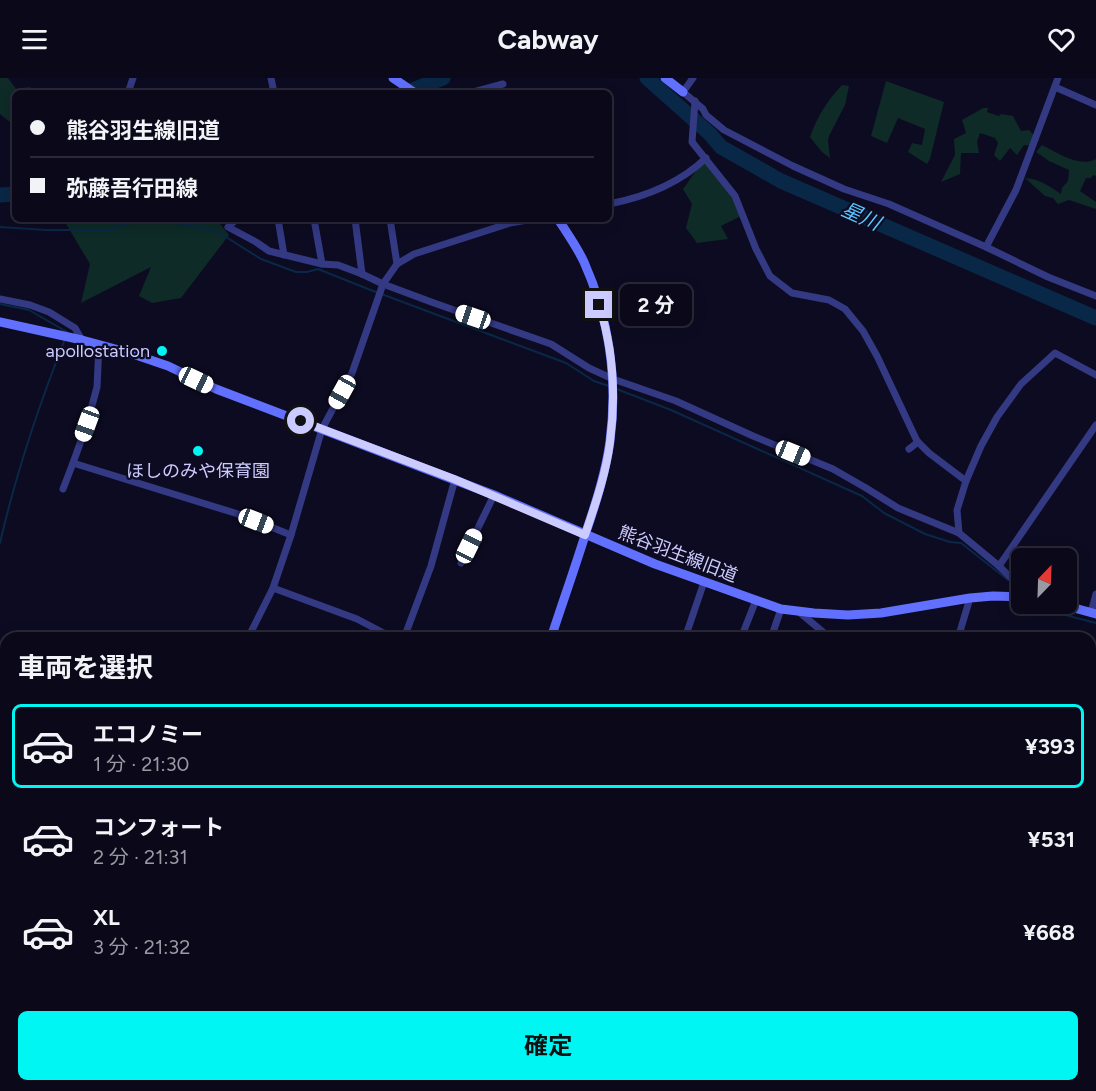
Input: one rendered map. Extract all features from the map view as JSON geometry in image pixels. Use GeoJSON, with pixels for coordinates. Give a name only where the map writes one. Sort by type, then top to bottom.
{"type":"FeatureCollection","features":[{"type":"Feature","properties":{"kind":"street"},"geometry":{"type":"LineString","coordinates":[[393,78],[411,90]]}},
{"type":"Feature","properties":{"kind":"street"},"geometry":{"type":"LineString","coordinates":[[665,78],[695,101],[704,109],[706,115],[724,130],[764,152],[844,189],[889,204],[986,247],[1048,278],[1096,296]]}},
{"type":"Feature","properties":{"kind":"street"},"geometry":{"type":"LineString","coordinates":[[683,92],[693,78]]}},
{"type":"Feature","properties":{"kind":"street"},"geometry":{"type":"LineString","coordinates":[[986,247],[1016,190],[1058,78]]}},
{"type":"Feature","properties":{"kind":"street"},"geometry":{"type":"LineString","coordinates":[[481,90],[503,84]]}},
{"type":"Feature","properties":{"kind":"street"},"geometry":{"type":"LineString","coordinates":[[1054,87],[1096,105]]}},
{"type":"Feature","properties":{"kind":"street"},"geometry":{"type":"LineString","coordinates":[[695,101],[692,142],[735,196],[756,249],[770,276],[792,292],[829,300],[845,309],[863,331],[877,356],[918,442],[966,482]]}},
{"type":"Feature","properties":{"kind":"street"},"geometry":{"type":"LineString","coordinates":[[612,203],[658,191],[686,175],[706,158]]}},
{"type":"Feature","properties":{"kind":"street"},"geometry":{"type":"LineString","coordinates":[[234,222],[228,227],[269,251],[322,264],[338,265],[383,284],[551,345],[589,368],[676,402],[833,470],[898,508],[959,533],[1011,578]]}},
{"type":"Feature","properties":{"kind":"street"},"geometry":{"type":"LineString","coordinates":[[278,222],[284,255]]}},
{"type":"Feature","properties":{"kind":"street"},"geometry":{"type":"LineString","coordinates":[[315,222],[322,264]]}},
{"type":"Feature","properties":{"kind":"street"},"geometry":{"type":"LineString","coordinates":[[355,222],[362,274]]}},
{"type":"Feature","properties":{"kind":"street"},"geometry":{"type":"LineString","coordinates":[[390,222],[397,264]]}},
{"type":"Feature","properties":{"kind":"street"},"geometry":{"type":"LineString","coordinates":[[251,632],[273,588],[322,429],[352,373],[383,284],[397,264],[414,254],[519,222]]}},
{"type":"Feature","properties":{"kind":"street"},"geometry":{"type":"LineString","coordinates":[[553,632],[597,500],[610,442],[613,412],[613,378],[606,328],[583,262],[560,222]]}},
{"type":"Feature","properties":{"kind":"street"},"geometry":{"type":"LineString","coordinates":[[0,299],[30,305],[49,312],[75,328],[82,340]]}},
{"type":"Feature","properties":{"kind":"street","name":"熊谷羽生線旧道"},"geometry":{"type":"LineString","coordinates":[[0,322],[82,340],[168,366],[216,389],[454,479],[585,535],[704,582],[781,609],[848,615],[881,613],[970,598],[1011,597]]}},
{"type":"Feature","properties":{"kind":"street"},"geometry":{"type":"LineString","coordinates":[[63,489],[87,424],[97,387],[99,345]]}},
{"type":"Feature","properties":{"kind":"street"},"geometry":{"type":"LineString","coordinates":[[959,533],[957,510],[966,482],[981,446],[997,417],[1021,384],[1055,353],[1096,375]]}},
{"type":"Feature","properties":{"kind":"street"},"geometry":{"type":"LineString","coordinates":[[999,566],[1096,425]]}},
{"type":"Feature","properties":{"kind":"street"},"geometry":{"type":"LineString","coordinates":[[909,449],[918,442]]}},
{"type":"Feature","properties":{"kind":"street"},"geometry":{"type":"LineString","coordinates":[[72,463],[238,514],[291,535]]}},
{"type":"Feature","properties":{"kind":"street"},"geometry":{"type":"LineString","coordinates":[[406,632],[430,566],[454,479]]}},
{"type":"Feature","properties":{"kind":"street"},"geometry":{"type":"LineString","coordinates":[[461,563],[494,495]]}},
{"type":"Feature","properties":{"kind":"street"},"geometry":{"type":"LineString","coordinates":[[687,632],[704,582]]}},
{"type":"Feature","properties":{"kind":"street"},"geometry":{"type":"LineString","coordinates":[[273,588],[357,619],[382,632]]}},
{"type":"Feature","properties":{"kind":"street"},"geometry":{"type":"LineString","coordinates":[[1077,609],[1094,614],[1096,594]]}},
{"type":"Feature","properties":{"kind":"street"},"geometry":{"type":"LineString","coordinates":[[960,632],[970,598]]}},
{"type":"Feature","properties":{"kind":"street"},"geometry":{"type":"LineString","coordinates":[[743,632],[756,600]]}},
{"type":"Feature","properties":{"kind":"street"},"geometry":{"type":"LineString","coordinates":[[773,632],[781,609]]}},
{"type":"Feature","properties":{"kind":"street"},"geometry":{"type":"LineString","coordinates":[[798,611],[823,632]]}},
{"type":"Feature","properties":{"kind":"green space"},"geometry":{"type":"Polygon","coordinates":[[[0,78],[8,78],[16,89],[30,87],[33,90],[12,90],[12,124],[0,114],[0,78]]]}},
{"type":"Feature","properties":{"kind":"green space"},"geometry":{"type":"Polygon","coordinates":[[[886,81],[944,102],[927,164],[908,152],[912,143],[922,145],[925,129],[898,118],[887,143],[871,136],[886,81]]]}},
{"type":"Feature","properties":{"kind":"green space"},"geometry":{"type":"Polygon","coordinates":[[[842,85],[849,86],[845,105],[829,136],[830,158],[810,137],[823,110],[842,85]]]}},
{"type":"Feature","properties":{"kind":"green space"},"geometry":{"type":"Polygon","coordinates":[[[983,108],[988,108],[987,112],[999,116],[1001,114],[1013,116],[1021,131],[1029,130],[1039,140],[1033,146],[1024,145],[1017,155],[1010,148],[1000,161],[994,155],[998,143],[995,138],[980,133],[977,142],[979,153],[961,153],[960,174],[941,182],[955,155],[954,139],[966,133],[962,120],[983,108]]]}},
{"type":"Feature","properties":{"kind":"green space"},"geometry":{"type":"Polygon","coordinates":[[[1042,145],[1076,161],[1096,159],[1096,176],[1086,178],[1080,191],[1096,202],[1096,209],[1069,200],[1058,204],[1025,178],[1040,181],[1061,194],[1062,188],[1068,181],[1069,170],[1036,152],[1042,145]]]}},
{"type":"Feature","properties":{"kind":"green space"},"geometry":{"type":"Polygon","coordinates":[[[703,161],[718,173],[743,215],[721,226],[728,239],[697,243],[686,228],[692,204],[683,189],[703,161]]]}},
{"type":"Feature","properties":{"kind":"green space"},"geometry":{"type":"Polygon","coordinates":[[[65,222],[218,222],[229,235],[181,298],[152,303],[139,296],[151,267],[81,303],[90,264],[65,222]]]}},
{"type":"Feature","properties":{"kind":"waterway","name":"星川"},"geometry":{"type":"LineString","coordinates":[[413,90],[443,78]]}},
{"type":"Feature","properties":{"kind":"waterway","name":"星川"},"geometry":{"type":"LineString","coordinates":[[647,78],[710,134],[721,147],[781,181],[1096,318]]}},
{"type":"Feature","properties":{"kind":"waterway","name":"星川"},"geometry":{"type":"LineString","coordinates":[[0,195],[12,194]]}},
{"type":"Feature","properties":{"kind":"waterway"},"geometry":{"type":"LineString","coordinates":[[0,227],[108,230],[132,222]]}},
{"type":"Feature","properties":{"kind":"waterway"},"geometry":{"type":"LineString","coordinates":[[174,222],[218,232],[261,259],[296,272],[318,269],[566,363],[594,381],[609,386]]}},
{"type":"Feature","properties":{"kind":"waterway"},"geometry":{"type":"LineString","coordinates":[[0,304],[29,310],[67,333]]}},
{"type":"Feature","properties":{"kind":"waterway"},"geometry":{"type":"LineString","coordinates":[[0,543],[29,440],[65,339]]}},
{"type":"Feature","properties":{"kind":"waterway"},"geometry":{"type":"LineString","coordinates":[[614,388],[671,410],[862,496],[884,513],[925,534],[961,543],[1008,580]]}},
{"type":"Feature","properties":{"kind":"waterway"},"geometry":{"type":"LineString","coordinates":[[1061,614],[1096,623]]}},
{"type":"Feature","properties":{"kind":"place","name":"apollostation"},"geometry":{"type":"Point","coordinates":[162,351]}},
{"type":"Feature","properties":{"kind":"place","name":"ほしのみや保育園"},"geometry":{"type":"Point","coordinates":[198,451]}},
{"type":"Feature","properties":{"kind":"route"},"geometry":{"type":"LineString","coordinates":[[301,421],[494,495],[585,535],[604,470],[613,412],[613,378],[609,347],[599,305]]}}]}
